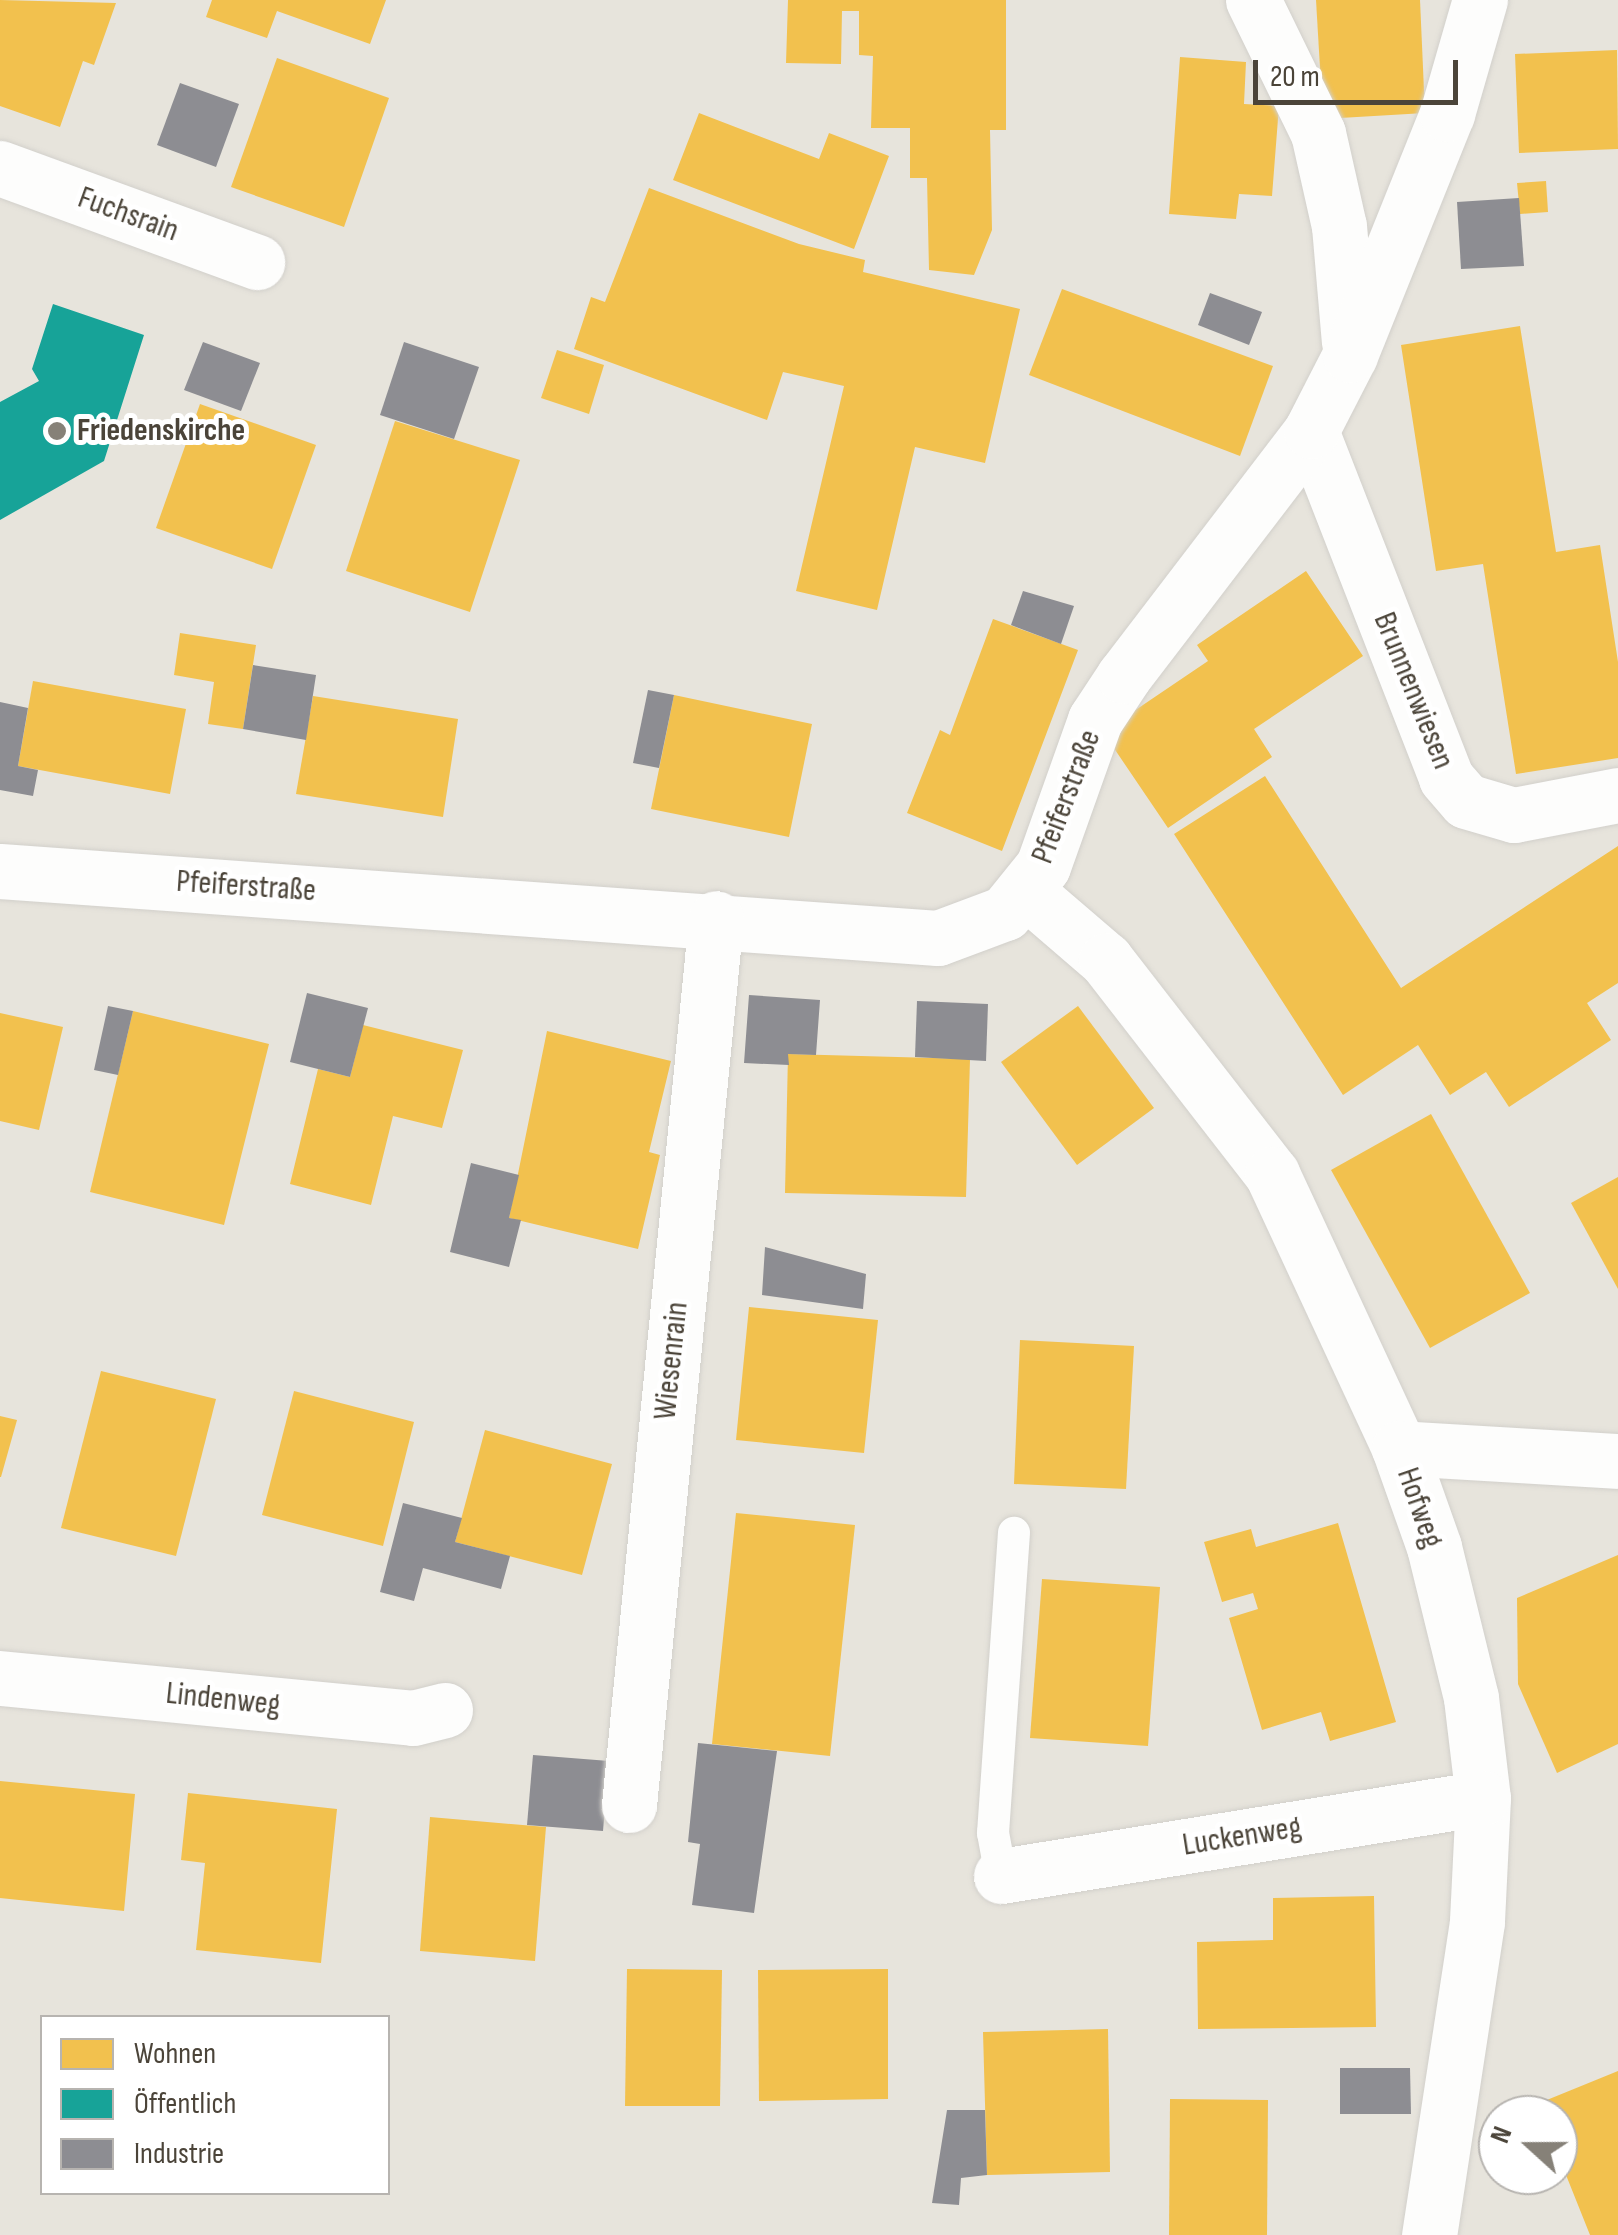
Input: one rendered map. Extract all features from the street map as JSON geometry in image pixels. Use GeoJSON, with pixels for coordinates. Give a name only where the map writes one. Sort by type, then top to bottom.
{"type":"FeatureCollection","features":[{"type":"Feature","properties":{"kind":"street"},"geometry":{"type":"LineString","coordinates":[[1252,0],[1318,133],[1339,226],[1350,355]]}},
{"type":"Feature","properties":{"kind":"street","name":"Pfeiferstraße"},"geometry":{"type":"LineString","coordinates":[[0,871],[716,918],[938,938],[981,926],[1028,892],[1096,720],[1311,431],[1350,355],[1447,114],[1480,0]]}},
{"type":"Feature","properties":{"kind":"street","name":"Fuchsrain"},"geometry":{"type":"LineString","coordinates":[[0,168],[257,262]]}},
{"type":"Feature","properties":{"kind":"street","name":"Brunnenwiesen"},"geometry":{"type":"LineString","coordinates":[[1311,431],[1446,778],[1466,801],[1514,815],[1618,795]]}},
{"type":"Feature","properties":{"kind":"street","name":"Hofweg"},"geometry":{"type":"LineString","coordinates":[[1028,892],[1106,960],[1272,1174],[1399,1448],[1434,1547],[1472,1698],[1484,1798],[1478,1922],[1429,2235]]}},
{"type":"Feature","properties":{"kind":"street","name":"Wiesenrain"},"geometry":{"type":"LineString","coordinates":[[629,1805],[716,918]]}},
{"type":"Feature","properties":{"kind":"street"},"geometry":{"type":"LineString","coordinates":[[1399,1448],[1618,1461]]}},
{"type":"Feature","properties":{"kind":"street","name":"Lindenweg"},"geometry":{"type":"LineString","coordinates":[[0,1678],[413,1718],[445,1710]]}},
{"type":"Feature","properties":{"kind":"street","name":"Luckenweg"},"geometry":{"type":"LineString","coordinates":[[1001,1876],[1484,1798]]}},
{"type":"Feature","properties":{"kind":"lane"},"geometry":{"type":"LineString","coordinates":[[1001,1876],[993,1833],[1014,1533]]}},
{"type":"Feature","properties":{"kind":"shaded area"},"geometry":{"type":"Polygon","coordinates":[[[0,0],[1618,0],[1618,2235],[0,2235],[0,0]]]}},
{"type":"Feature","properties":{"kind":"building: Wohnen"},"geometry":{"type":"Polygon","coordinates":[[[0,0],[116,3],[94,65],[83,61],[60,127],[0,106],[0,0]]]}},
{"type":"Feature","properties":{"kind":"building: Wohnen"},"geometry":{"type":"Polygon","coordinates":[[[212,0],[386,0],[370,44],[277,11],[267,38],[206,17],[212,0]]]}},
{"type":"Feature","properties":{"kind":"building: Wohnen"},"geometry":{"type":"Polygon","coordinates":[[[788,0],[1006,0],[1006,130],[990,130],[992,230],[974,275],[929,270],[927,178],[910,178],[910,128],[871,128],[873,56],[859,55],[859,11],[842,11],[841,64],[786,63],[788,0]]]}},
{"type":"Feature","properties":{"kind":"building: Wohnen"},"geometry":{"type":"Polygon","coordinates":[[[1316,0],[1420,0],[1425,113],[1323,119],[1316,0]]]}},
{"type":"Feature","properties":{"kind":"building: Wohnen"},"geometry":{"type":"Polygon","coordinates":[[[1617,50],[1618,149],[1519,153],[1515,54],[1617,50]]]}},
{"type":"Feature","properties":{"kind":"building: Wohnen"},"geometry":{"type":"Polygon","coordinates":[[[1180,57],[1246,62],[1244,104],[1279,106],[1272,196],[1239,194],[1236,219],[1169,214],[1180,57]]]}},
{"type":"Feature","properties":{"kind":"building: Wohnen"},"geometry":{"type":"Polygon","coordinates":[[[277,58],[389,98],[344,227],[231,187],[277,58]]]}},
{"type":"Feature","properties":{"kind":"building: Wohnen"},"geometry":{"type":"Polygon","coordinates":[[[699,113],[819,159],[829,133],[889,156],[854,249],[673,180],[699,113]]]}},
{"type":"Feature","properties":{"kind":"building: Wohnen"},"geometry":{"type":"Polygon","coordinates":[[[1546,181],[1548,212],[1520,214],[1517,183],[1546,181]]]}},
{"type":"Feature","properties":{"kind":"building: Wohnen"},"geometry":{"type":"Polygon","coordinates":[[[649,188],[799,244],[865,260],[863,272],[1020,309],[985,463],[915,447],[877,610],[796,591],[844,386],[783,372],[767,420],[574,349],[591,297],[605,302],[649,188]]]}},
{"type":"Feature","properties":{"kind":"building: Wohnen"},"geometry":{"type":"Polygon","coordinates":[[[1062,289],[1273,366],[1240,456],[1029,375],[1062,289]]]}},
{"type":"Feature","properties":{"kind":"building: Wohnen"},"geometry":{"type":"Polygon","coordinates":[[[1520,326],[1556,552],[1600,545],[1618,662],[1618,758],[1516,774],[1483,564],[1436,571],[1401,345],[1520,326]]]}},
{"type":"Feature","properties":{"kind":"building: Wohnen"},"geometry":{"type":"Polygon","coordinates":[[[557,350],[604,365],[589,414],[541,398],[557,350]]]}},
{"type":"Feature","properties":{"kind":"building: Wohnen"},"geometry":{"type":"Polygon","coordinates":[[[200,404],[316,445],[272,569],[156,528],[200,404]]]}},
{"type":"Feature","properties":{"kind":"building: Wohnen"},"geometry":{"type":"Polygon","coordinates":[[[395,421],[520,460],[470,612],[346,571],[395,421]]]}},
{"type":"Feature","properties":{"kind":"building: Wohnen"},"geometry":{"type":"Polygon","coordinates":[[[1306,571],[1363,656],[1254,729],[1272,757],[1168,828],[1103,732],[1208,661],[1197,645],[1306,571]]]}},
{"type":"Feature","properties":{"kind":"building: Wohnen"},"geometry":{"type":"Polygon","coordinates":[[[993,619],[1078,650],[1002,851],[907,813],[940,730],[950,735],[993,619]]]}},
{"type":"Feature","properties":{"kind":"building: Wohnen"},"geometry":{"type":"Polygon","coordinates":[[[180,633],[256,645],[243,729],[208,724],[214,682],[174,675],[180,633]]]}},
{"type":"Feature","properties":{"kind":"building: Wohnen"},"geometry":{"type":"Polygon","coordinates":[[[33,681],[186,709],[170,794],[18,766],[33,681]]]}},
{"type":"Feature","properties":{"kind":"building: Wohnen"},"geometry":{"type":"Polygon","coordinates":[[[674,695],[812,724],[789,837],[651,809],[674,695]]]}},
{"type":"Feature","properties":{"kind":"building: Wohnen"},"geometry":{"type":"Polygon","coordinates":[[[313,696],[458,719],[443,817],[296,794],[313,696]]]}},
{"type":"Feature","properties":{"kind":"building: Wohnen"},"geometry":{"type":"Polygon","coordinates":[[[1265,776],[1401,988],[1618,846],[1618,983],[1587,1003],[1611,1040],[1509,1107],[1486,1072],[1450,1095],[1418,1045],[1343,1095],[1174,834],[1265,776]]]}},
{"type":"Feature","properties":{"kind":"building: Wohnen"},"geometry":{"type":"Polygon","coordinates":[[[1078,1006],[1154,1108],[1077,1165],[1001,1062],[1078,1006]]]}},
{"type":"Feature","properties":{"kind":"building: Wohnen"},"geometry":{"type":"Polygon","coordinates":[[[133,1011],[269,1044],[224,1225],[90,1192],[133,1011]]]}},
{"type":"Feature","properties":{"kind":"building: Wohnen"},"geometry":{"type":"Polygon","coordinates":[[[0,1013],[63,1027],[39,1130],[0,1121],[0,1013]]]}},
{"type":"Feature","properties":{"kind":"building: Wohnen"},"geometry":{"type":"Polygon","coordinates":[[[363,1025],[463,1050],[442,1128],[393,1116],[371,1205],[290,1184],[318,1069],[350,1077],[363,1025]]]}},
{"type":"Feature","properties":{"kind":"building: Wohnen"},"geometry":{"type":"Polygon","coordinates":[[[547,1031],[671,1061],[649,1152],[660,1155],[638,1249],[509,1218],[547,1031]]]}},
{"type":"Feature","properties":{"kind":"building: Wohnen"},"geometry":{"type":"Polygon","coordinates":[[[788,1054],[970,1059],[966,1197],[785,1193],[788,1054]]]}},
{"type":"Feature","properties":{"kind":"building: Wohnen"},"geometry":{"type":"Polygon","coordinates":[[[1431,1114],[1530,1293],[1430,1348],[1331,1170],[1431,1114]]]}},
{"type":"Feature","properties":{"kind":"building: Wohnen"},"geometry":{"type":"Polygon","coordinates":[[[1618,1177],[1618,1289],[1571,1203],[1618,1177]]]}},
{"type":"Feature","properties":{"kind":"building: Wohnen"},"geometry":{"type":"Polygon","coordinates":[[[749,1307],[878,1320],[864,1453],[736,1440],[749,1307]]]}},
{"type":"Feature","properties":{"kind":"building: Wohnen"},"geometry":{"type":"Polygon","coordinates":[[[1020,1340],[1134,1346],[1126,1489],[1014,1484],[1020,1340]]]}},
{"type":"Feature","properties":{"kind":"building: Wohnen"},"geometry":{"type":"Polygon","coordinates":[[[101,1371],[216,1399],[176,1556],[61,1528],[101,1371]]]}},
{"type":"Feature","properties":{"kind":"building: Wohnen"},"geometry":{"type":"Polygon","coordinates":[[[294,1391],[414,1422],[383,1546],[262,1515],[294,1391]]]}},
{"type":"Feature","properties":{"kind":"building: Wohnen"},"geometry":{"type":"Polygon","coordinates":[[[0,1416],[17,1420],[1,1477],[0,1477],[0,1416]]]}},
{"type":"Feature","properties":{"kind":"building: Wohnen"},"geometry":{"type":"Polygon","coordinates":[[[485,1430],[612,1464],[582,1575],[455,1542],[485,1430]]]}},
{"type":"Feature","properties":{"kind":"building: Wohnen"},"geometry":{"type":"Polygon","coordinates":[[[736,1513],[855,1525],[830,1756],[712,1744],[736,1513]]]}},
{"type":"Feature","properties":{"kind":"building: Wohnen"},"geometry":{"type":"Polygon","coordinates":[[[1338,1523],[1396,1722],[1330,1741],[1321,1712],[1262,1730],[1229,1618],[1258,1609],[1253,1593],[1222,1602],[1204,1542],[1251,1529],[1256,1547],[1338,1523]]]}},
{"type":"Feature","properties":{"kind":"building: Wohnen"},"geometry":{"type":"Polygon","coordinates":[[[1618,1555],[1618,1744],[1557,1773],[1518,1684],[1517,1598],[1618,1555]]]}},
{"type":"Feature","properties":{"kind":"building: Wohnen"},"geometry":{"type":"Polygon","coordinates":[[[1042,1579],[1160,1587],[1148,1746],[1030,1738],[1042,1579]]]}},
{"type":"Feature","properties":{"kind":"building: Wohnen"},"geometry":{"type":"Polygon","coordinates":[[[0,1781],[135,1794],[124,1911],[0,1898],[0,1781]]]}},
{"type":"Feature","properties":{"kind":"building: Wohnen"},"geometry":{"type":"Polygon","coordinates":[[[188,1793],[337,1809],[321,1963],[196,1950],[205,1863],[181,1860],[188,1793]]]}},
{"type":"Feature","properties":{"kind":"building: Wohnen"},"geometry":{"type":"Polygon","coordinates":[[[430,1817],[546,1827],[535,1961],[420,1951],[430,1817]]]}},
{"type":"Feature","properties":{"kind":"building: Wohnen"},"geometry":{"type":"Polygon","coordinates":[[[1374,1896],[1376,2027],[1198,2029],[1197,1942],[1273,1940],[1273,1898],[1374,1896]]]}},
{"type":"Feature","properties":{"kind":"building: Wohnen"},"geometry":{"type":"Polygon","coordinates":[[[627,1969],[722,1970],[720,2106],[625,2106],[627,1969]]]}},
{"type":"Feature","properties":{"kind":"building: Wohnen"},"geometry":{"type":"Polygon","coordinates":[[[888,1969],[888,2099],[759,2101],[758,1970],[888,1969]]]}},
{"type":"Feature","properties":{"kind":"building: Wohnen"},"geometry":{"type":"Polygon","coordinates":[[[1108,2029],[1110,2172],[987,2175],[983,2032],[1108,2029]]]}},
{"type":"Feature","properties":{"kind":"building: Wohnen"},"geometry":{"type":"Polygon","coordinates":[[[1618,2071],[1618,2235],[1590,2235],[1574,2195],[1578,2195],[1578,2095],[1559,2095],[1618,2071]]]}},
{"type":"Feature","properties":{"kind":"building: Wohnen"},"geometry":{"type":"Polygon","coordinates":[[[1170,2099],[1268,2100],[1267,2235],[1169,2235],[1170,2099]]]}},
{"type":"Feature","properties":{"kind":"building: Öffentlich","name":"Friedenskirche"},"geometry":{"type":"Polygon","coordinates":[[[53,304],[144,335],[104,461],[0,520],[0,402],[39,381],[32,369],[53,304]]]}},
{"type":"Feature","properties":{"kind":"building: Industrie"},"geometry":{"type":"Polygon","coordinates":[[[180,83],[239,104],[216,167],[157,145],[180,83]]]}},
{"type":"Feature","properties":{"kind":"building: Industrie"},"geometry":{"type":"Polygon","coordinates":[[[1519,198],[1524,266],[1461,269],[1457,202],[1519,198]]]}},
{"type":"Feature","properties":{"kind":"building: Industrie"},"geometry":{"type":"Polygon","coordinates":[[[1210,293],[1262,312],[1249,345],[1198,325],[1210,293]]]}},
{"type":"Feature","properties":{"kind":"building: Industrie"},"geometry":{"type":"Polygon","coordinates":[[[203,342],[260,363],[241,411],[184,390],[203,342]]]}},
{"type":"Feature","properties":{"kind":"building: Industrie"},"geometry":{"type":"Polygon","coordinates":[[[404,342],[479,367],[454,439],[380,415],[404,342]]]}},
{"type":"Feature","properties":{"kind":"building: Industrie"},"geometry":{"type":"Polygon","coordinates":[[[1023,591],[1074,606],[1061,644],[1011,625],[1023,591]]]}},
{"type":"Feature","properties":{"kind":"building: Industrie"},"geometry":{"type":"Polygon","coordinates":[[[253,665],[316,675],[306,740],[243,729],[253,665]]]}},
{"type":"Feature","properties":{"kind":"building: Industrie"},"geometry":{"type":"Polygon","coordinates":[[[648,690],[674,695],[659,768],[633,763],[648,690]]]}},
{"type":"Feature","properties":{"kind":"building: Industrie"},"geometry":{"type":"Polygon","coordinates":[[[0,702],[28,708],[18,766],[38,770],[33,796],[0,790],[0,702]]]}},
{"type":"Feature","properties":{"kind":"building: Industrie"},"geometry":{"type":"Polygon","coordinates":[[[307,993],[368,1008],[350,1077],[290,1062],[307,993]]]}},
{"type":"Feature","properties":{"kind":"building: Industrie"},"geometry":{"type":"Polygon","coordinates":[[[749,995],[820,1000],[816,1055],[788,1054],[789,1065],[744,1063],[749,995]]]}},
{"type":"Feature","properties":{"kind":"building: Industrie"},"geometry":{"type":"Polygon","coordinates":[[[917,1001],[988,1004],[986,1061],[915,1057],[917,1001]]]}},
{"type":"Feature","properties":{"kind":"building: Industrie"},"geometry":{"type":"Polygon","coordinates":[[[108,1006],[133,1011],[118,1075],[94,1070],[108,1006]]]}},
{"type":"Feature","properties":{"kind":"building: Industrie"},"geometry":{"type":"Polygon","coordinates":[[[471,1163],[519,1175],[509,1218],[521,1220],[509,1267],[450,1252],[471,1163]]]}},
{"type":"Feature","properties":{"kind":"building: Industrie"},"geometry":{"type":"Polygon","coordinates":[[[765,1247],[866,1274],[863,1309],[762,1295],[765,1247]]]}},
{"type":"Feature","properties":{"kind":"building: Industrie"},"geometry":{"type":"Polygon","coordinates":[[[403,1503],[462,1518],[455,1542],[510,1556],[501,1589],[423,1568],[414,1601],[380,1592],[403,1503]]]}},
{"type":"Feature","properties":{"kind":"building: Industrie"},"geometry":{"type":"Polygon","coordinates":[[[698,1743],[777,1751],[754,1913],[692,1905],[700,1844],[688,1842],[698,1743]]]}},
{"type":"Feature","properties":{"kind":"building: Industrie"},"geometry":{"type":"Polygon","coordinates":[[[533,1755],[609,1761],[603,1831],[527,1825],[533,1755]]]}},
{"type":"Feature","properties":{"kind":"building: Industrie"},"geometry":{"type":"Polygon","coordinates":[[[1340,2068],[1410,2068],[1411,2114],[1340,2114],[1340,2068]]]}},
{"type":"Feature","properties":{"kind":"building: Industrie"},"geometry":{"type":"Polygon","coordinates":[[[947,2110],[985,2110],[987,2175],[961,2178],[959,2205],[932,2203],[947,2110]]]}},
{"type":"Feature","properties":{"kind":"place","name":"Friedenskirche"},"geometry":{"type":"Point","coordinates":[57,431]}}]}
